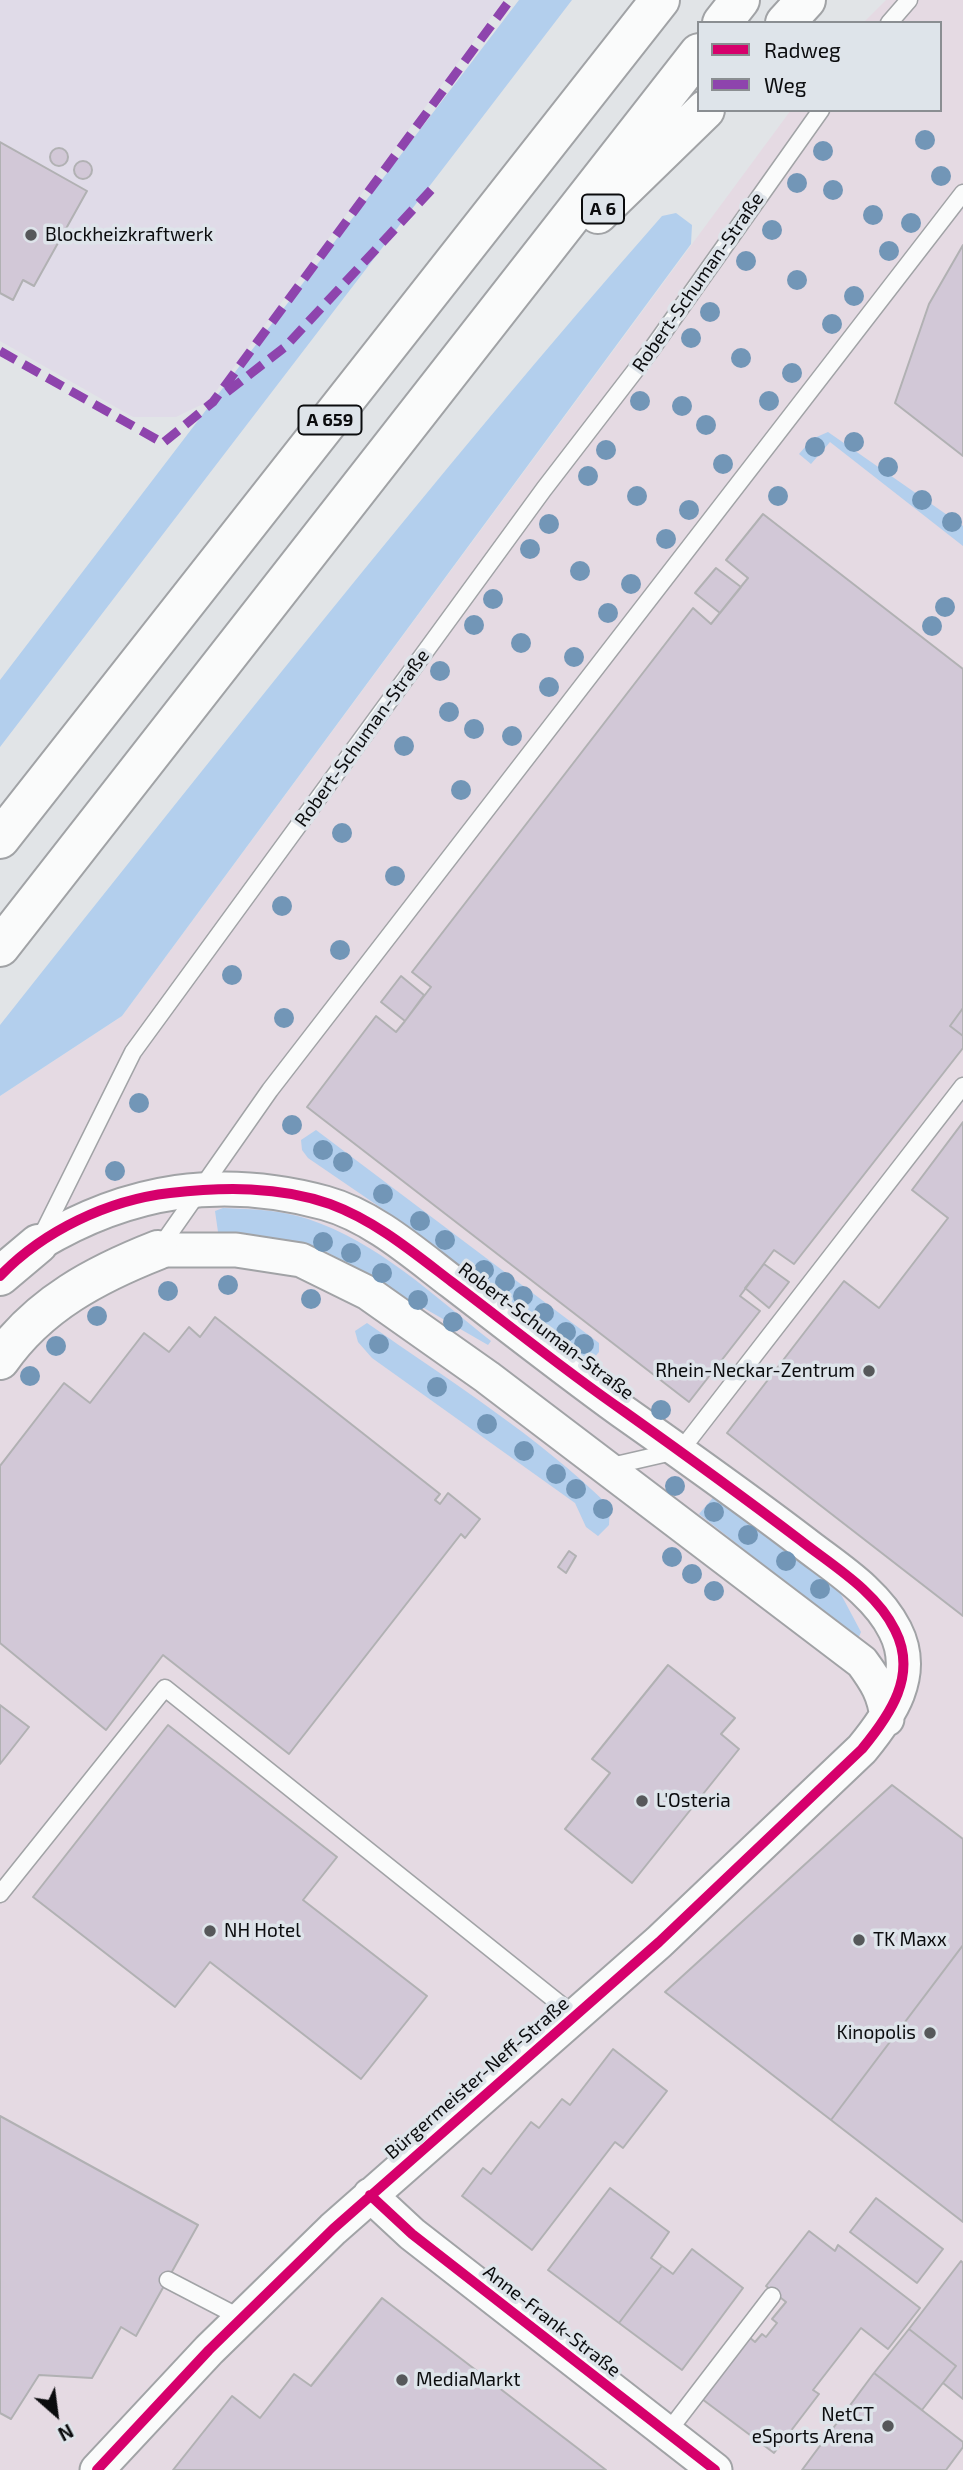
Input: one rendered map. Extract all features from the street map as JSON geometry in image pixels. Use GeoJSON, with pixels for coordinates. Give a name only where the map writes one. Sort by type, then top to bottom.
{"type":"FeatureCollection","features":[{"type":"Feature","properties":{"kind":"main road","name":"A 659"},"geometry":{"type":"LineString","coordinates":[[0,839],[660,0]]}},
{"type":"Feature","properties":{"kind":"main road"},"geometry":{"type":"LineString","coordinates":[[724,21],[740,0]]}},
{"type":"Feature","properties":{"kind":"main road"},"geometry":{"type":"LineString","coordinates":[[787,21],[806,0]]}},
{"type":"Feature","properties":{"kind":"main road"},"geometry":{"type":"LineString","coordinates":[[0,947],[697,56]]}},
{"type":"Feature","properties":{"kind":"main road","name":"A 6"},"geometry":{"type":"LineString","coordinates":[[500,307],[703,112]]}},
{"type":"Feature","properties":{"kind":"main road"},"geometry":{"type":"LineString","coordinates":[[0,1276],[38,1244]]}},
{"type":"Feature","properties":{"kind":"main road"},"geometry":{"type":"LineString","coordinates":[[0,1360],[15,1339],[62,1297],[110,1269],[159,1250]]}},
{"type":"Feature","properties":{"kind":"street","name":"Robert-Schuman-Straße"},"geometry":{"type":"LineString","coordinates":[[38,1244],[73,1223],[108,1208],[151,1195],[203,1189],[265,1189],[328,1203],[363,1218],[412,1251],[623,1411],[681,1450],[868,1593],[896,1630],[904,1666],[900,1694],[887,1719]]}},
{"type":"Feature","properties":{"kind":"street"},"geometry":{"type":"LineString","coordinates":[[159,1250],[236,1250],[301,1260],[368,1293],[487,1377],[862,1662],[879,1685],[887,1719]]}},
{"type":"Feature","properties":{"kind":"street","name":"Bürgermeister-Neff-Straße"},"geometry":{"type":"LineString","coordinates":[[97,2470],[241,2318],[370,2194],[575,2016],[726,1878],[862,1749],[887,1719]]}},
{"type":"Feature","properties":{"kind":"street","name":"Anne-Frank-Straße"},"geometry":{"type":"LineString","coordinates":[[370,2194],[412,2234],[715,2470]]}},
{"type":"Feature","properties":{"kind":"lane"},"geometry":{"type":"LineString","coordinates":[[891,21],[909,0]]}},
{"type":"Feature","properties":{"kind":"lane","name":"Robert-Schuman-Straße"},"geometry":{"type":"LineString","coordinates":[[38,1244],[133,1052],[536,500],[651,349],[820,112]]}},
{"type":"Feature","properties":{"kind":"lane"},"geometry":{"type":"LineString","coordinates":[[159,1250],[270,1090],[963,193]]}},
{"type":"Feature","properties":{"kind":"lane"},"geometry":{"type":"LineString","coordinates":[[604,1467],[681,1450],[963,1086]]}},
{"type":"Feature","properties":{"kind":"lane"},"geometry":{"type":"LineString","coordinates":[[0,1894],[165,1688],[575,2016]]}},
{"type":"Feature","properties":{"kind":"lane"},"geometry":{"type":"LineString","coordinates":[[168,2280],[241,2318]]}},
{"type":"Feature","properties":{"kind":"lane"},"geometry":{"type":"LineString","coordinates":[[667,2433],[772,2296]]}},
{"type":"Feature","properties":{"kind":"shaded area"},"geometry":{"type":"Polygon","coordinates":[[[0,0],[504,0],[209,401],[176,417],[133,417],[0,341],[0,0]]]}},
{"type":"Feature","properties":{"kind":"shaded area"},"geometry":{"type":"Polygon","coordinates":[[[519,0],[572,0],[0,747],[0,680],[519,0]]]}},
{"type":"Feature","properties":{"kind":"shaded area"},"geometry":{"type":"Polygon","coordinates":[[[886,0],[963,0],[963,2470],[0,2470],[0,1096],[122,1016],[790,112],[942,112],[942,21],[865,21],[886,0]]]}},
{"type":"Feature","properties":{"kind":"shaded area"},"geometry":{"type":"Polygon","coordinates":[[[676,213],[692,225],[691,244],[122,1016],[0,1096],[0,1025],[326,616],[492,415],[662,216],[676,213]]]}},
{"type":"Feature","properties":{"kind":"shaded area"},"geometry":{"type":"Polygon","coordinates":[[[828,432],[963,526],[963,546],[830,442],[811,464],[799,454],[812,439],[828,432]]]}},
{"type":"Feature","properties":{"kind":"shaded area"},"geometry":{"type":"Polygon","coordinates":[[[316,1130],[599,1343],[599,1352],[592,1360],[585,1361],[387,1212],[308,1158],[302,1150],[301,1140],[316,1130]]]}},
{"type":"Feature","properties":{"kind":"shaded area"},"geometry":{"type":"Polygon","coordinates":[[[223,1208],[287,1214],[334,1229],[382,1256],[491,1341],[488,1345],[325,1251],[263,1236],[218,1232],[215,1211],[223,1208]]]}},
{"type":"Feature","properties":{"kind":"shaded area"},"geometry":{"type":"Polygon","coordinates":[[[367,1323],[493,1410],[553,1456],[610,1507],[609,1525],[598,1536],[586,1527],[575,1503],[372,1358],[358,1342],[355,1331],[367,1323]]]}},
{"type":"Feature","properties":{"kind":"shaded area"},"geometry":{"type":"Polygon","coordinates":[[[717,1493],[836,1585],[861,1632],[858,1639],[699,1514],[717,1493]]]}},
{"type":"Feature","properties":{"kind":"building","name":"Blockheizkraftwerk"},"geometry":{"type":"Polygon","coordinates":[[[0,142],[87,191],[34,286],[23,280],[13,300],[0,293],[0,142]]]}},
{"type":"Feature","properties":{"kind":"building"},"geometry":{"type":"Polygon","coordinates":[[[59,148],[65,151],[68,157],[65,163],[59,166],[53,163],[50,157],[53,151],[59,148]]]}},
{"type":"Feature","properties":{"kind":"building"},"geometry":{"type":"Polygon","coordinates":[[[83,161],[89,164],[92,170],[89,176],[83,179],[77,176],[74,170],[77,164],[83,161]]]}},
{"type":"Feature","properties":{"kind":"building"},"geometry":{"type":"Polygon","coordinates":[[[963,245],[963,456],[895,403],[929,304],[963,245]]]}},
{"type":"Feature","properties":{"kind":"building"},"geometry":{"type":"Polygon","coordinates":[[[763,514],[963,669],[963,1008],[950,1026],[963,1036],[963,1048],[794,1264],[774,1250],[740,1296],[760,1311],[689,1402],[307,1107],[376,1016],[396,1032],[405,1021],[431,987],[412,972],[693,608],[711,624],[748,578],[726,560],[763,514]]]}},
{"type":"Feature","properties":{"kind":"building"},"geometry":{"type":"Polygon","coordinates":[[[716,568],[741,587],[720,613],[695,593],[716,568]]]}},
{"type":"Feature","properties":{"kind":"building"},"geometry":{"type":"Polygon","coordinates":[[[401,976],[424,995],[405,1021],[381,1002],[401,976]]]}},
{"type":"Feature","properties":{"kind":"building"},"geometry":{"type":"Polygon","coordinates":[[[963,1008],[963,1036],[950,1026],[963,1008]]]}},
{"type":"Feature","properties":{"kind":"building","name":"Rhein-Neckar-Zentrum"},"geometry":{"type":"Polygon","coordinates":[[[963,1122],[963,1616],[727,1433],[844,1281],[879,1308],[948,1218],[912,1190],[963,1122]]]}},
{"type":"Feature","properties":{"kind":"building"},"geometry":{"type":"Polygon","coordinates":[[[764,1264],[789,1282],[769,1308],[745,1288],[764,1264]]]}},
{"type":"Feature","properties":{"kind":"building"},"geometry":{"type":"Polygon","coordinates":[[[215,1317],[440,1494],[435,1500],[440,1504],[448,1493],[480,1519],[465,1538],[461,1534],[289,1754],[163,1655],[106,1730],[0,1643],[0,1466],[64,1383],[90,1403],[144,1333],[169,1352],[189,1327],[200,1337],[215,1317]]]}},
{"type":"Feature","properties":{"kind":"building"},"geometry":{"type":"Polygon","coordinates":[[[569,1551],[576,1556],[566,1573],[558,1567],[569,1551]]]}},
{"type":"Feature","properties":{"kind":"building","name":"L'Osteria"},"geometry":{"type":"Polygon","coordinates":[[[668,1665],[735,1718],[721,1734],[739,1749],[632,1883],[565,1829],[610,1773],[592,1759],[668,1665]]]}},
{"type":"Feature","properties":{"kind":"building"},"geometry":{"type":"Polygon","coordinates":[[[0,1705],[29,1727],[0,1764],[0,1705]]]}},
{"type":"Feature","properties":{"kind":"building","name":"NH Hotel"},"geometry":{"type":"Polygon","coordinates":[[[168,1725],[337,1857],[303,1900],[427,1996],[361,2079],[210,1962],[175,2007],[33,1897],[168,1725]]]}},
{"type":"Feature","properties":{"kind":"building"},"geometry":{"type":"Polygon","coordinates":[[[892,1785],[963,1839],[963,1945],[831,2120],[665,1992],[892,1785]]]}},
{"type":"Feature","properties":{"kind":"building","name":"Kinopolis"},"geometry":{"type":"Polygon","coordinates":[[[963,1945],[963,2222],[831,2120],[963,1945]]]}},
{"type":"Feature","properties":{"kind":"building"},"geometry":{"type":"Polygon","coordinates":[[[613,2049],[667,2091],[623,2148],[615,2142],[532,2250],[462,2196],[483,2168],[491,2174],[531,2122],[539,2128],[562,2099],[570,2105],[613,2049]]]}},
{"type":"Feature","properties":{"kind":"building"},"geometry":{"type":"Polygon","coordinates":[[[0,2116],[198,2225],[136,2336],[121,2327],[92,2378],[39,2375],[11,2419],[0,2413],[0,2116]]]}},
{"type":"Feature","properties":{"kind":"building"},"geometry":{"type":"Polygon","coordinates":[[[610,2188],[669,2232],[651,2258],[662,2266],[619,2323],[548,2270],[610,2188]]]}},
{"type":"Feature","properties":{"kind":"building"},"geometry":{"type":"Polygon","coordinates":[[[876,2198],[943,2249],[917,2283],[850,2232],[876,2198]]]}},
{"type":"Feature","properties":{"kind":"building"},"geometry":{"type":"Polygon","coordinates":[[[809,2231],[835,2251],[838,2245],[920,2308],[888,2349],[861,2328],[813,2390],[819,2394],[774,2453],[702,2399],[749,2337],[755,2342],[762,2334],[766,2337],[777,2323],[772,2319],[786,2302],[766,2286],[809,2231]]]}},
{"type":"Feature","properties":{"kind":"building"},"geometry":{"type":"Polygon","coordinates":[[[692,2249],[743,2288],[682,2370],[619,2323],[662,2266],[673,2274],[692,2249]]]}},
{"type":"Feature","properties":{"kind":"building"},"geometry":{"type":"Polygon","coordinates":[[[961,2261],[963,2399],[943,2383],[956,2366],[909,2329],[961,2261]]]}},
{"type":"Feature","properties":{"kind":"building","name":"MediaMarkt"},"geometry":{"type":"Polygon","coordinates":[[[382,2298],[606,2470],[173,2470],[232,2396],[260,2418],[294,2374],[311,2386],[382,2298]]]}},
{"type":"Feature","properties":{"kind":"building"},"geometry":{"type":"Polygon","coordinates":[[[909,2329],[956,2366],[922,2410],[874,2373],[909,2329]]]}},
{"type":"Feature","properties":{"kind":"building","name":"NetCT eSports Arena"},"geometry":{"type":"Polygon","coordinates":[[[874,2373],[963,2442],[963,2447],[946,2470],[802,2470],[874,2373]]]}},
{"type":"Feature","properties":{"kind":"marked path"},"geometry":{"type":"LineString","coordinates":[[0,351],[163,443],[213,402],[510,0]]}},
{"type":"Feature","properties":{"kind":"marked path"},"geometry":{"type":"LineString","coordinates":[[227,392],[285,347],[432,189]]}},
{"type":"Feature","properties":{"kind":"cycle path"},"geometry":{"type":"LineString","coordinates":[[0,1276],[36,1245],[78,1220],[100,1210],[147,1197],[230,1189],[271,1191],[311,1198],[347,1211],[409,1249],[581,1380],[853,1580],[887,1616],[901,1647],[903,1663],[898,1694],[862,1749],[659,1942],[333,2229],[209,2350],[97,2470]]}},
{"type":"Feature","properties":{"kind":"cycle path"},"geometry":{"type":"LineString","coordinates":[[370,2195],[412,2234],[715,2470]]}},
{"type":"Feature","properties":{"kind":"place","name":"Blockheizkraftwerk"},"geometry":{"type":"Point","coordinates":[31,235]}},
{"type":"Feature","properties":{"kind":"place","name":"Rhein-Neckar-Zentrum"},"geometry":{"type":"Point","coordinates":[869,1371]}},
{"type":"Feature","properties":{"kind":"place","name":"L'Osteria"},"geometry":{"type":"Point","coordinates":[642,1801]}},
{"type":"Feature","properties":{"kind":"place","name":"NH Hotel"},"geometry":{"type":"Point","coordinates":[210,1931]}},
{"type":"Feature","properties":{"kind":"place","name":"TK Maxx"},"geometry":{"type":"Point","coordinates":[859,1940]}},
{"type":"Feature","properties":{"kind":"place","name":"Kinopolis"},"geometry":{"type":"Point","coordinates":[930,2033]}},
{"type":"Feature","properties":{"kind":"place","name":"MediaMarkt"},"geometry":{"type":"Point","coordinates":[402,2380]}},
{"type":"Feature","properties":{"kind":"place","name":"NetCT eSports Arena"},"geometry":{"type":"Point","coordinates":[888,2426]}}]}
